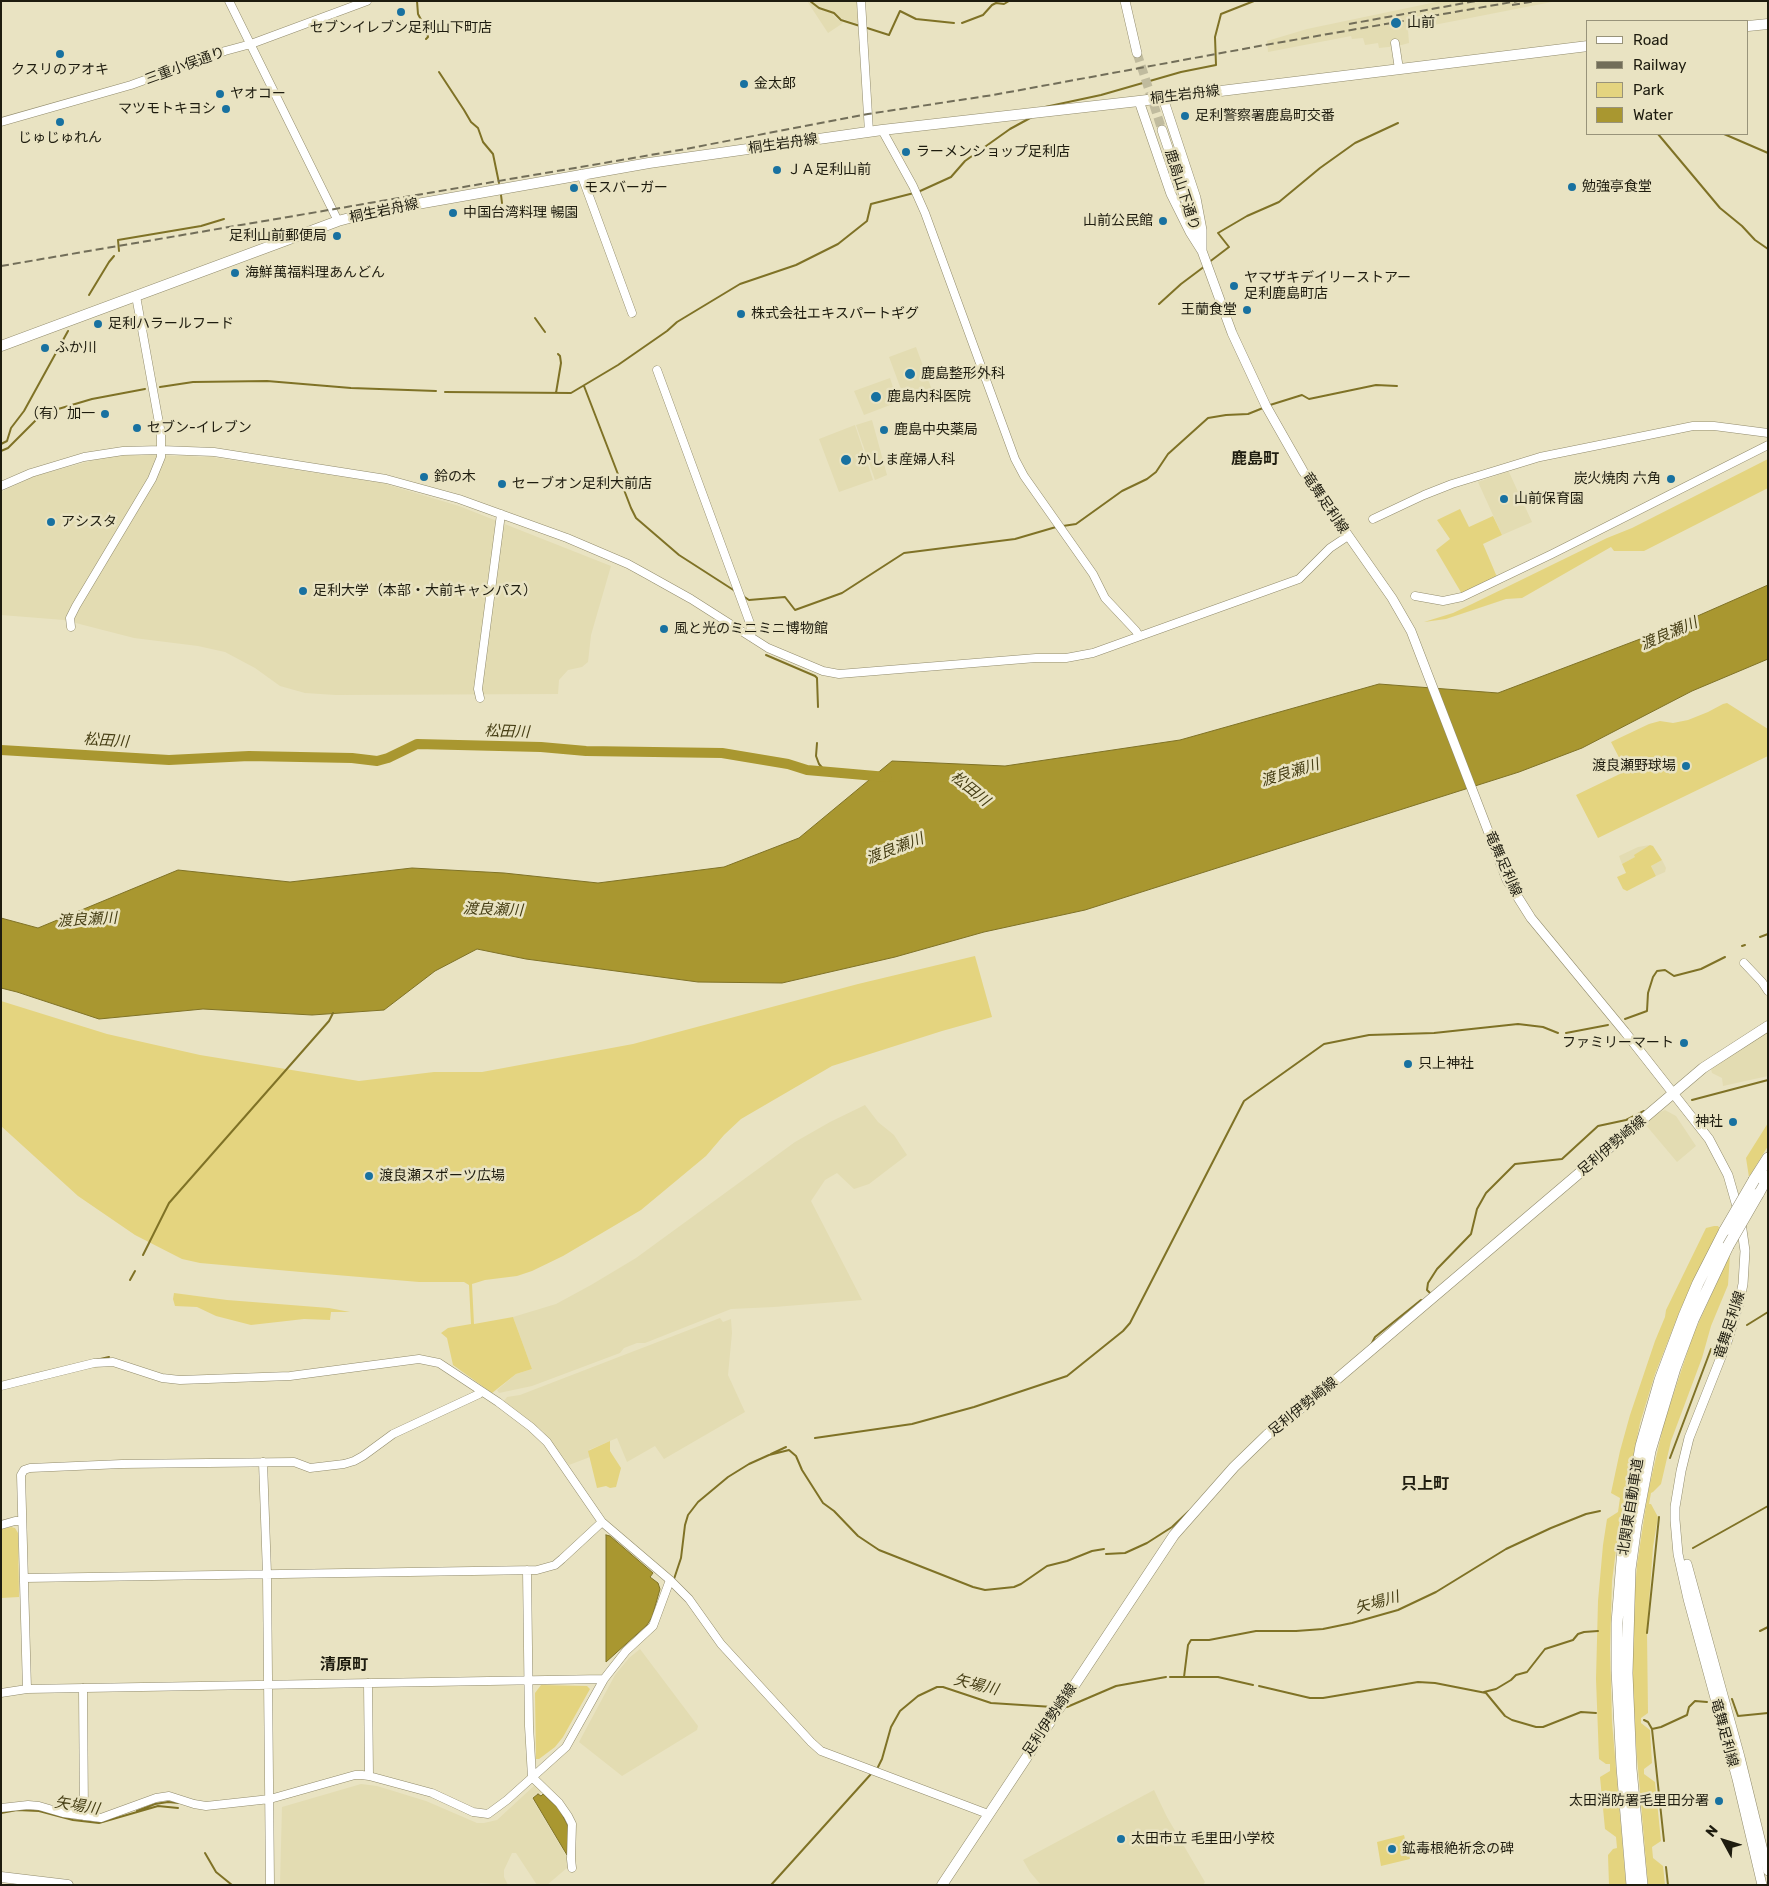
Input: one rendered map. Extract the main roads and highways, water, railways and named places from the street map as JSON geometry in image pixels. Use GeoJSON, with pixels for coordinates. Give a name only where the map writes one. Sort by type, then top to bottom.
{"type":"FeatureCollection","features":[{"type":"Feature","properties":{"kind":"highway","name":"北関東自動車道"},"geometry":{"type":"LineString","coordinates":[[1632,1885],[1622,1767],[1617,1670],[1617,1623],[1623,1549],[1640,1446],[1660,1380],[1691,1300],[1725,1230],[1768,1158]]}},
{"type":"Feature","properties":{"kind":"highway","name":"北関東自動車道"},"geometry":{"type":"LineString","coordinates":[[1642,1885],[1632,1769],[1627,1672],[1630,1569],[1636,1526],[1650,1451],[1674,1368],[1693,1320],[1728,1246],[1768,1176]]}},
{"type":"Feature","properties":{"kind":"main road"},"geometry":{"type":"LineString","coordinates":[[1125,1],[1137,53]]}},
{"type":"Feature","properties":{"kind":"main road"},"geometry":{"type":"LineString","coordinates":[[1749,26],[1768,24]]}},
{"type":"Feature","properties":{"kind":"main road","name":"桐生岩舟線"},"geometry":{"type":"LineString","coordinates":[[1,346],[338,221],[372,212],[581,174],[882,130],[1139,101],[1586,46]]}},
{"type":"Feature","properties":{"kind":"main road","name":"竜舞足利線"},"geometry":{"type":"LineString","coordinates":[[1163,98],[1196,198],[1202,230],[1202,251]]}},
{"type":"Feature","properties":{"kind":"main road","name":"竜舞足利線"},"geometry":{"type":"LineString","coordinates":[[1139,101],[1171,194],[1202,251],[1232,333],[1266,406],[1303,471],[1392,598],[1411,631],[1507,880],[1531,918],[1709,1140],[1728,1175],[1740,1216],[1745,1252],[1743,1284],[1727,1342],[1689,1438],[1681,1471],[1675,1507],[1675,1520],[1678,1554],[1688,1599],[1737,1779],[1762,1885]]}},
{"type":"Feature","properties":{"kind":"main road","name":"鹿島山下通り"},"geometry":{"type":"LineString","coordinates":[[1162,130],[1202,251]]}},
{"type":"Feature","properties":{"kind":"main road","name":"足利伊勢崎線"},"geometry":{"type":"LineString","coordinates":[[942,1885],[1174,1535],[1218,1483],[1267,1435],[1337,1378],[1673,1093],[1711,1062],[1768,1026]]}},
{"type":"Feature","properties":{"kind":"main road","name":"竜舞足利線"},"geometry":{"type":"LineString","coordinates":[[1678,1492],[1682,1543],[1689,1574],[1740,1757],[1768,1872]]}},
{"type":"Feature","properties":{"kind":"main road"},"geometry":{"type":"LineString","coordinates":[[1,1877],[68,1885]]}},
{"type":"Feature","properties":{"kind":"water","name":"渡良瀬川"},"geometry":{"type":"Polygon","coordinates":[[[1768,585],[1768,659],[1692,691],[1582,748],[1519,772],[1085,910],[984,932],[895,957],[782,983],[698,982],[526,959],[477,949],[435,971],[384,1010],[312,1015],[203,1009],[99,1019],[1,988],[1,918],[38,928],[178,870],[290,882],[412,868],[504,873],[598,883],[724,867],[799,838],[892,761],[1005,766],[1180,740],[1379,684],[1498,693],[1677,625],[1768,585]]]}},
{"type":"Feature","properties":{"kind":"water"},"geometry":{"type":"Polygon","coordinates":[[[606,1535],[610,1536],[653,1573],[650,1577],[658,1583],[660,1589],[652,1617],[647,1625],[606,1662],[606,1535]]]}},
{"type":"Feature","properties":{"kind":"water"},"geometry":{"type":"Polygon","coordinates":[[[538,1794],[541,1796],[543,1794],[559,1809],[568,1826],[567,1855],[533,1798],[538,1794]]]}},
{"type":"Feature","properties":{"kind":"waterway"},"geometry":{"type":"LineString","coordinates":[[417,1],[418,14],[428,37],[426,39]]}},
{"type":"Feature","properties":{"kind":"waterway"},"geometry":{"type":"LineString","coordinates":[[810,1],[819,8],[834,13],[841,20],[860,26]]}},
{"type":"Feature","properties":{"kind":"waterway"},"geometry":{"type":"LineString","coordinates":[[962,23],[983,15],[996,3],[1004,4],[1009,1]]}},
{"type":"Feature","properties":{"kind":"waterway"},"geometry":{"type":"LineString","coordinates":[[1045,107],[1101,95],[1181,72],[1216,65],[1215,37],[1221,14],[1254,1]]}},
{"type":"Feature","properties":{"kind":"waterway"},"geometry":{"type":"LineString","coordinates":[[864,27],[889,35],[900,11],[916,19],[954,23]]}},
{"type":"Feature","properties":{"kind":"waterway"},"geometry":{"type":"LineString","coordinates":[[439,72],[471,122],[478,128],[483,142],[493,154],[499,183]]}},
{"type":"Feature","properties":{"kind":"waterway"},"geometry":{"type":"LineString","coordinates":[[918,192],[951,177],[965,161],[1010,129],[1032,117]]}},
{"type":"Feature","properties":{"kind":"waterway"},"geometry":{"type":"LineString","coordinates":[[1208,263],[1229,247],[1218,233],[1247,216],[1279,202],[1320,168],[1355,143],[1398,123]]}},
{"type":"Feature","properties":{"kind":"waterway"},"geometry":{"type":"LineString","coordinates":[[1659,135],[1720,208],[1742,226],[1755,240],[1768,249]]}},
{"type":"Feature","properties":{"kind":"waterway"},"geometry":{"type":"LineString","coordinates":[[1726,135],[1768,153]]}},
{"type":"Feature","properties":{"kind":"waterway"},"geometry":{"type":"LineString","coordinates":[[445,392],[571,393],[618,365],[677,322],[740,284],[796,265],[838,244],[867,221],[871,204],[914,193]]}},
{"type":"Feature","properties":{"kind":"waterway"},"geometry":{"type":"LineString","coordinates":[[501,195],[502,203]]}},
{"type":"Feature","properties":{"kind":"waterway"},"geometry":{"type":"LineString","coordinates":[[119,251],[118,240],[201,226],[224,219]]}},
{"type":"Feature","properties":{"kind":"waterway"},"geometry":{"type":"LineString","coordinates":[[89,295],[114,256]]}},
{"type":"Feature","properties":{"kind":"waterway"},"geometry":{"type":"LineString","coordinates":[[1159,304],[1205,266]]}},
{"type":"Feature","properties":{"kind":"waterway"},"geometry":{"type":"LineString","coordinates":[[535,318],[545,332]]}},
{"type":"Feature","properties":{"kind":"waterway"},"geometry":{"type":"LineString","coordinates":[[1,444],[7,441],[11,428],[24,411],[68,331]]}},
{"type":"Feature","properties":{"kind":"waterway"},"geometry":{"type":"LineString","coordinates":[[556,393],[561,363],[558,354]]}},
{"type":"Feature","properties":{"kind":"waterway"},"geometry":{"type":"LineString","coordinates":[[160,387],[193,382],[267,381],[351,388],[436,391]]}},
{"type":"Feature","properties":{"kind":"waterway"},"geometry":{"type":"LineString","coordinates":[[1270,405],[1302,395],[1309,399],[1376,385],[1397,386]]}},
{"type":"Feature","properties":{"kind":"waterway"},"geometry":{"type":"LineString","coordinates":[[584,386],[636,518],[679,555],[735,591]]}},
{"type":"Feature","properties":{"kind":"waterway"},"geometry":{"type":"LineString","coordinates":[[1,451],[8,448],[41,415],[92,399],[145,389]]}},
{"type":"Feature","properties":{"kind":"waterway"},"geometry":{"type":"LineString","coordinates":[[1063,526],[1076,524],[1122,491],[1147,479],[1156,472],[1168,454],[1208,418],[1248,414],[1263,408]]}},
{"type":"Feature","properties":{"kind":"waterway"},"geometry":{"type":"LineString","coordinates":[[743,596],[749,600],[785,597],[795,610],[842,593],[904,553],[1015,539],[1056,527]]}},
{"type":"Feature","properties":{"kind":"waterway"},"geometry":{"type":"LineString","coordinates":[[766,655],[815,676],[817,678],[818,707]]}},
{"type":"Feature","properties":{"kind":"waterway"},"geometry":{"type":"LineString","coordinates":[[817,743],[816,756],[819,764],[825,771]]}},
{"type":"Feature","properties":{"kind":"waterway","name":"松田川"},"geometry":{"type":"LineString","coordinates":[[1,750],[169,760],[249,756],[352,758],[377,761],[388,758],[417,744],[541,747],[586,751],[722,753],[788,764],[807,770],[887,777]]}},
{"type":"Feature","properties":{"kind":"waterway"},"geometry":{"type":"LineString","coordinates":[[1760,937],[1768,934]]}},
{"type":"Feature","properties":{"kind":"waterway"},"geometry":{"type":"LineString","coordinates":[[1625,1019],[1647,1011],[1648,993],[1657,971],[1665,970],[1674,976],[1701,969],[1725,957]]}},
{"type":"Feature","properties":{"kind":"waterway"},"geometry":{"type":"LineString","coordinates":[[143,1255],[169,1203],[329,1021],[333,1013]]}},
{"type":"Feature","properties":{"kind":"waterway"},"geometry":{"type":"LineString","coordinates":[[815,1438],[912,1424],[974,1407],[1067,1376],[1123,1331],[1130,1323],[1244,1101],[1324,1044],[1369,1035],[1434,1033],[1518,1024],[1543,1027],[1558,1033]]}},
{"type":"Feature","properties":{"kind":"waterway"},"geometry":{"type":"LineString","coordinates":[[1566,1033],[1608,1025]]}},
{"type":"Feature","properties":{"kind":"waterway"},"geometry":{"type":"LineString","coordinates":[[1692,1100],[1768,1080]]}},
{"type":"Feature","properties":{"kind":"waterway"},"geometry":{"type":"LineString","coordinates":[[1430,1293],[1427,1290],[1428,1283],[1437,1269],[1471,1234],[1477,1209],[1486,1193],[1515,1164],[1562,1159],[1598,1126],[1626,1120],[1644,1111]]}},
{"type":"Feature","properties":{"kind":"waterway"},"geometry":{"type":"LineString","coordinates":[[130,1280],[135,1271]]}},
{"type":"Feature","properties":{"kind":"waterway"},"geometry":{"type":"LineString","coordinates":[[1371,1345],[1375,1337],[1421,1300]]}},
{"type":"Feature","properties":{"kind":"waterway","name":"矢場川"},"geometry":{"type":"LineString","coordinates":[[1747,1325],[1768,1312]]}},
{"type":"Feature","properties":{"kind":"waterway","name":"矢場川"},"geometry":{"type":"LineString","coordinates":[[1670,1458],[1711,1349]]}},
{"type":"Feature","properties":{"kind":"waterway"},"geometry":{"type":"LineString","coordinates":[[96,1360],[109,1357]]}},
{"type":"Feature","properties":{"kind":"waterway"},"geometry":{"type":"LineString","coordinates":[[771,1454],[786,1447]]}},
{"type":"Feature","properties":{"kind":"waterway"},"geometry":{"type":"LineString","coordinates":[[674,1579],[681,1558],[688,1515],[698,1502],[728,1477],[749,1464],[769,1455],[789,1450],[796,1456],[802,1470],[823,1503],[834,1511],[858,1536],[879,1550],[973,1587],[985,1590],[1014,1587],[1047,1566],[1067,1561],[1092,1551],[1104,1549]]}},
{"type":"Feature","properties":{"kind":"waterway"},"geometry":{"type":"LineString","coordinates":[[1693,1548],[1768,1506]]}},
{"type":"Feature","properties":{"kind":"waterway"},"geometry":{"type":"LineString","coordinates":[[1106,1554],[1125,1553],[1147,1543],[1172,1527],[1189,1511]]}},
{"type":"Feature","properties":{"kind":"waterway","name":"矢場川"},"geometry":{"type":"LineString","coordinates":[[1184,1677],[1188,1645],[1191,1640],[1209,1640],[1256,1631],[1323,1629],[1398,1610],[1436,1592],[1506,1549],[1551,1528],[1586,1514],[1600,1511]]}},
{"type":"Feature","properties":{"kind":"waterway"},"geometry":{"type":"LineString","coordinates":[[1647,1633],[1659,1517]]}},
{"type":"Feature","properties":{"kind":"waterway"},"geometry":{"type":"LineString","coordinates":[[1760,1631],[1768,1627]]}},
{"type":"Feature","properties":{"kind":"waterway"},"geometry":{"type":"LineString","coordinates":[[1484,1692],[1496,1689],[1516,1675],[1527,1672],[1545,1649],[1573,1640],[1578,1634],[1598,1631]]}},
{"type":"Feature","properties":{"kind":"waterway","name":"矢場川"},"geometry":{"type":"LineString","coordinates":[[1067,1707],[1116,1686],[1166,1677]]}},
{"type":"Feature","properties":{"kind":"waterway"},"geometry":{"type":"LineString","coordinates":[[1170,1677],[1218,1677],[1253,1685]]}},
{"type":"Feature","properties":{"kind":"waterway"},"geometry":{"type":"LineString","coordinates":[[1259,1686],[1310,1698],[1323,1698],[1418,1682],[1435,1683],[1486,1693],[1505,1716],[1536,1727],[1543,1727],[1581,1712],[1596,1713]]}},
{"type":"Feature","properties":{"kind":"waterway","name":"矢場川"},"geometry":{"type":"LineString","coordinates":[[878,1767],[891,1727],[900,1711],[918,1696],[937,1687],[943,1687],[991,1703],[1053,1707]]}},
{"type":"Feature","properties":{"kind":"waterway"},"geometry":{"type":"LineString","coordinates":[[1732,1699],[1738,1716],[1768,1713]]}},
{"type":"Feature","properties":{"kind":"waterway"},"geometry":{"type":"LineString","coordinates":[[1652,1729],[1687,1715],[1689,1707],[1695,1701],[1707,1702]]}},
{"type":"Feature","properties":{"kind":"waterway"},"geometry":{"type":"LineString","coordinates":[[1644,1720],[1648,1722],[1652,1729],[1664,1841]]}},
{"type":"Feature","properties":{"kind":"waterway","name":"矢場川"},"geometry":{"type":"LineString","coordinates":[[771,1885],[871,1774]]}},
{"type":"Feature","properties":{"kind":"waterway","name":"矢場川"},"geometry":{"type":"LineString","coordinates":[[137,1811],[155,1804],[179,1803]]}},
{"type":"Feature","properties":{"kind":"waterway","name":"矢場川"},"geometry":{"type":"LineString","coordinates":[[1,1813],[17,1810],[39,1811],[73,1820],[99,1823],[158,1806],[178,1808]]}},
{"type":"Feature","properties":{"kind":"waterway","name":"矢場川"},"geometry":{"type":"LineString","coordinates":[[205,1853],[216,1872],[232,1885]]}},
{"type":"Feature","properties":{"kind":"waterway"},"geometry":{"type":"LineString","coordinates":[[1666,1867],[1668,1885]]}},
{"type":"Feature","properties":{"kind":"tunnel"},"geometry":{"type":"LineString","coordinates":[[1137,53],[1162,130]]}},
{"type":"Feature","properties":{"kind":"railway"},"geometry":{"type":"LineString","coordinates":[[1349,24],[1476,1]]}},
{"type":"Feature","properties":{"kind":"railway"},"geometry":{"type":"LineString","coordinates":[[1,266],[680,150],[868,114],[993,95],[1518,1]]}},
{"type":"Feature","properties":{"kind":"railway"},"geometry":{"type":"LineString","coordinates":[[1512,5],[1536,1]]}},
{"type":"Feature","properties":{"kind":"place","name":"セブンイレブン足利山下町店"},"geometry":{"type":"Point","coordinates":[401,12]}},
{"type":"Feature","properties":{"kind":"place","name":"山前"},"geometry":{"type":"Point","coordinates":[1396,23]}},
{"type":"Feature","properties":{"kind":"place","name":"クスリのアオキ"},"geometry":{"type":"Point","coordinates":[60,54]}},
{"type":"Feature","properties":{"kind":"place","name":"金太郎"},"geometry":{"type":"Point","coordinates":[744,84]}},
{"type":"Feature","properties":{"kind":"place","name":"ヤオコー"},"geometry":{"type":"Point","coordinates":[220,94]}},
{"type":"Feature","properties":{"kind":"place","name":"マツモトキヨシ"},"geometry":{"type":"Point","coordinates":[226,109]}},
{"type":"Feature","properties":{"kind":"place","name":"足利警察署鹿島町交番"},"geometry":{"type":"Point","coordinates":[1185,116]}},
{"type":"Feature","properties":{"kind":"place","name":"じゅじゅれん"},"geometry":{"type":"Point","coordinates":[60,122]}},
{"type":"Feature","properties":{"kind":"place","name":"ラーメンショップ足利店"},"geometry":{"type":"Point","coordinates":[906,152]}},
{"type":"Feature","properties":{"kind":"place","name":"ＪＡ足利山前"},"geometry":{"type":"Point","coordinates":[777,170]}},
{"type":"Feature","properties":{"kind":"place","name":"勉強亭食堂"},"geometry":{"type":"Point","coordinates":[1572,187]}},
{"type":"Feature","properties":{"kind":"place","name":"モスバーガー"},"geometry":{"type":"Point","coordinates":[574,188]}},
{"type":"Feature","properties":{"kind":"place","name":"中国台湾料理 暢園"},"geometry":{"type":"Point","coordinates":[453,213]}},
{"type":"Feature","properties":{"kind":"place","name":"山前公民館"},"geometry":{"type":"Point","coordinates":[1163,221]}},
{"type":"Feature","properties":{"kind":"place","name":"足利山前郵便局"},"geometry":{"type":"Point","coordinates":[337,236]}},
{"type":"Feature","properties":{"kind":"place","name":"海鮮萬福料理あんどん"},"geometry":{"type":"Point","coordinates":[235,273]}},
{"type":"Feature","properties":{"kind":"place","name":"ヤマザキデイリーストアー 足利鹿島町店"},"geometry":{"type":"Point","coordinates":[1234,286]}},
{"type":"Feature","properties":{"kind":"place","name":"王蘭食堂"},"geometry":{"type":"Point","coordinates":[1247,310]}},
{"type":"Feature","properties":{"kind":"place","name":"株式会社エキスパートギグ"},"geometry":{"type":"Point","coordinates":[741,314]}},
{"type":"Feature","properties":{"kind":"place","name":"足利ハラールフード"},"geometry":{"type":"Point","coordinates":[98,324]}},
{"type":"Feature","properties":{"kind":"place","name":"ふか川"},"geometry":{"type":"Point","coordinates":[45,348]}},
{"type":"Feature","properties":{"kind":"place","name":"鹿島整形外科"},"geometry":{"type":"Point","coordinates":[910,374]}},
{"type":"Feature","properties":{"kind":"place","name":"鹿島内科医院"},"geometry":{"type":"Point","coordinates":[876,397]}},
{"type":"Feature","properties":{"kind":"place","name":"（有）加一"},"geometry":{"type":"Point","coordinates":[105,414]}},
{"type":"Feature","properties":{"kind":"place","name":"セブン-イレブン"},"geometry":{"type":"Point","coordinates":[137,428]}},
{"type":"Feature","properties":{"kind":"place","name":"鹿島中央薬局"},"geometry":{"type":"Point","coordinates":[884,430]}},
{"type":"Feature","properties":{"kind":"place","name":"かしま産婦人科"},"geometry":{"type":"Point","coordinates":[846,460]}},
{"type":"Feature","properties":{"kind":"place","name":"鈴の木"},"geometry":{"type":"Point","coordinates":[424,477]}},
{"type":"Feature","properties":{"kind":"place","name":"炭火焼肉 六角"},"geometry":{"type":"Point","coordinates":[1671,479]}},
{"type":"Feature","properties":{"kind":"place","name":"セーブオン足利大前店"},"geometry":{"type":"Point","coordinates":[502,484]}},
{"type":"Feature","properties":{"kind":"place","name":"山前保育園"},"geometry":{"type":"Point","coordinates":[1504,499]}},
{"type":"Feature","properties":{"kind":"place","name":"アシスタ"},"geometry":{"type":"Point","coordinates":[51,522]}},
{"type":"Feature","properties":{"kind":"place","name":"足利大学（本部・大前キャンパス）"},"geometry":{"type":"Point","coordinates":[303,591]}},
{"type":"Feature","properties":{"kind":"place","name":"風と光のミニミニ博物館"},"geometry":{"type":"Point","coordinates":[664,629]}},
{"type":"Feature","properties":{"kind":"place","name":"渡良瀬野球場"},"geometry":{"type":"Point","coordinates":[1686,766]}},
{"type":"Feature","properties":{"kind":"place","name":"ファミリーマート"},"geometry":{"type":"Point","coordinates":[1684,1043]}},
{"type":"Feature","properties":{"kind":"place","name":"只上神社"},"geometry":{"type":"Point","coordinates":[1408,1064]}},
{"type":"Feature","properties":{"kind":"place","name":"神社"},"geometry":{"type":"Point","coordinates":[1733,1122]}},
{"type":"Feature","properties":{"kind":"place","name":"渡良瀬スポーツ広場"},"geometry":{"type":"Point","coordinates":[369,1176]}},
{"type":"Feature","properties":{"kind":"place","name":"太田消防署毛里田分署"},"geometry":{"type":"Point","coordinates":[1719,1801]}},
{"type":"Feature","properties":{"kind":"place","name":"太田市立 毛里田小学校"},"geometry":{"type":"Point","coordinates":[1121,1839]}},
{"type":"Feature","properties":{"kind":"place","name":"鉱毒根絶祈念の碑"},"geometry":{"type":"Point","coordinates":[1392,1849]}},
{"type":"Feature","properties":{"kind":"district","name":"鹿島町"},"geometry":{"type":"Point","coordinates":[1255,459]}},
{"type":"Feature","properties":{"kind":"district","name":"只上町"},"geometry":{"type":"Point","coordinates":[1425,1484]}},
{"type":"Feature","properties":{"kind":"district","name":"清原町"},"geometry":{"type":"Point","coordinates":[344,1665]}}]}
